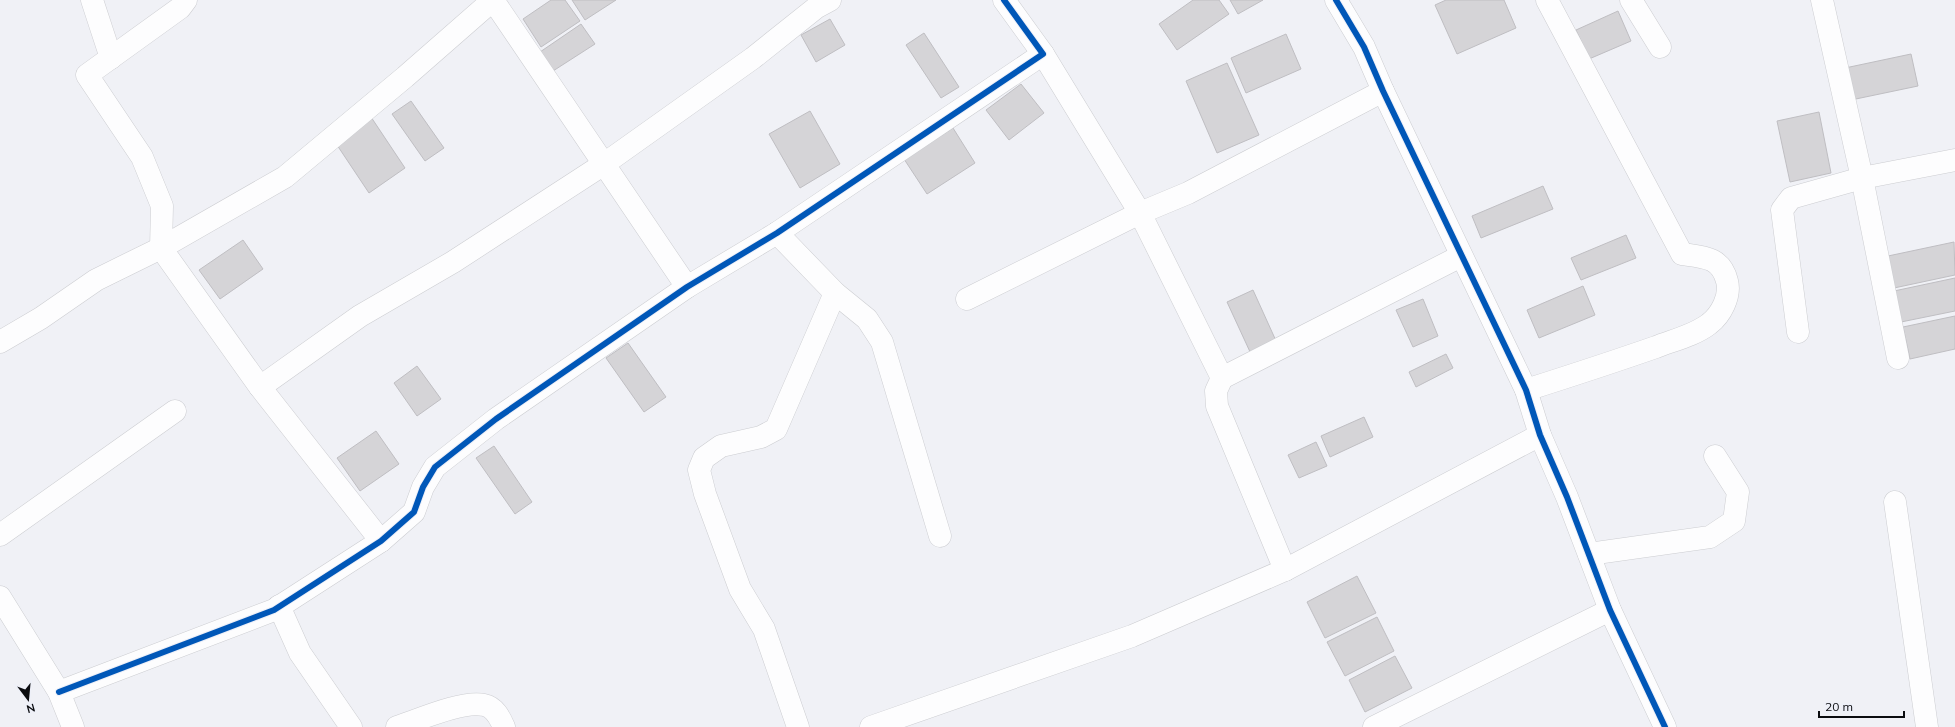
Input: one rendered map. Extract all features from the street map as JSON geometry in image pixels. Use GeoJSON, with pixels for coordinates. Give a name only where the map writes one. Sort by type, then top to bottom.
{"type":"FeatureCollection","features":[{"type":"Feature","properties":{"kind":"street"},"geometry":{"type":"LineString","coordinates":[[92,0],[111,58]]}},
{"type":"Feature","properties":{"kind":"street"},"geometry":{"type":"LineString","coordinates":[[186,0],[180,8],[87,75],[142,157],[162,206],[161,248],[260,387],[381,541]]}},
{"type":"Feature","properties":{"kind":"street"},"geometry":{"type":"LineString","coordinates":[[0,342],[40,318],[96,280],[161,248],[285,177],[405,77],[493,0],[687,287]]}},
{"type":"Feature","properties":{"kind":"street"},"geometry":{"type":"LineString","coordinates":[[260,387],[360,316],[453,262],[604,164],[753,58],[817,7],[830,0]]}},
{"type":"Feature","properties":{"kind":"street"},"geometry":{"type":"LineString","coordinates":[[1004,0],[1043,54],[1140,213],[1222,378]]}},
{"type":"Feature","properties":{"kind":"street"},"geometry":{"type":"LineString","coordinates":[[1336,0],[1364,47],[1383,91],[1526,390],[1540,435],[1567,498],[1610,610],[1665,727]]}},
{"type":"Feature","properties":{"kind":"street"},"geometry":{"type":"LineString","coordinates":[[1526,390],[1684,336],[1710,324],[1721,312],[1729,289],[1724,271],[1713,260],[1682,254],[1548,0]]}},
{"type":"Feature","properties":{"kind":"street"},"geometry":{"type":"LineString","coordinates":[[1631,0],[1660,48]]}},
{"type":"Feature","properties":{"kind":"street"},"geometry":{"type":"LineString","coordinates":[[1822,0],[1862,178],[1898,358]]}},
{"type":"Feature","properties":{"kind":"street"},"geometry":{"type":"LineString","coordinates":[[59,692],[279,606],[381,541],[414,512],[423,487],[435,467],[496,419],[687,287],[777,233],[1043,54]]}},
{"type":"Feature","properties":{"kind":"street"},"geometry":{"type":"LineString","coordinates":[[967,299],[1140,213],[1188,192],[1383,91]]}},
{"type":"Feature","properties":{"kind":"street"},"geometry":{"type":"LineString","coordinates":[[1798,332],[1782,210],[1785,204],[1791,198],[1862,178],[1955,160]]}},
{"type":"Feature","properties":{"kind":"street"},"geometry":{"type":"LineString","coordinates":[[777,233],[835,293],[867,319],[882,342],[940,536]]}},
{"type":"Feature","properties":{"kind":"street"},"geometry":{"type":"LineString","coordinates":[[1285,570],[1217,406],[1216,391],[1222,378],[1461,256]]}},
{"type":"Feature","properties":{"kind":"street"},"geometry":{"type":"LineString","coordinates":[[798,727],[764,629],[740,589],[704,494],[698,470],[704,458],[721,446],[761,437],[776,429],[835,293]]}},
{"type":"Feature","properties":{"kind":"street"},"geometry":{"type":"LineString","coordinates":[[0,534],[176,411]]}},
{"type":"Feature","properties":{"kind":"street"},"geometry":{"type":"LineString","coordinates":[[871,727],[1132,636],[1285,570],[1540,435]]}},
{"type":"Feature","properties":{"kind":"street"},"geometry":{"type":"LineString","coordinates":[[1589,554],[1710,537],[1734,521],[1738,492],[1715,456]]}},
{"type":"Feature","properties":{"kind":"street"},"geometry":{"type":"LineString","coordinates":[[1895,502],[1927,727]]}},
{"type":"Feature","properties":{"kind":"street"},"geometry":{"type":"LineString","coordinates":[[0,597],[59,692],[73,727]]}},
{"type":"Feature","properties":{"kind":"street"},"geometry":{"type":"LineString","coordinates":[[279,606],[300,652],[351,727]]}},
{"type":"Feature","properties":{"kind":"street"},"geometry":{"type":"LineString","coordinates":[[1381,725],[1610,610]]}},
{"type":"Feature","properties":{"kind":"street"},"geometry":{"type":"LineString","coordinates":[[397,727],[467,704],[485,705],[498,714],[504,727]]}},
{"type":"Feature","properties":{"kind":"building"},"geometry":{"type":"Polygon","coordinates":[[[551,0],[565,0],[580,21],[541,47],[523,19],[551,0]]]}},
{"type":"Feature","properties":{"kind":"building"},"geometry":{"type":"Polygon","coordinates":[[[572,0],[616,0],[585,20],[572,0]]]}},
{"type":"Feature","properties":{"kind":"building"},"geometry":{"type":"Polygon","coordinates":[[[1193,0],[1219,0],[1229,14],[1177,50],[1159,24],[1193,0]]]}},
{"type":"Feature","properties":{"kind":"building"},"geometry":{"type":"Polygon","coordinates":[[[1230,0],[1263,0],[1238,14],[1230,0]]]}},
{"type":"Feature","properties":{"kind":"building"},"geometry":{"type":"Polygon","coordinates":[[[1446,0],[1504,0],[1516,28],[1457,54],[1435,5],[1446,0]]]}},
{"type":"Feature","properties":{"kind":"building"},"geometry":{"type":"Polygon","coordinates":[[[1618,11],[1631,41],[1589,59],[1576,30],[1618,11]]]}},
{"type":"Feature","properties":{"kind":"building"},"geometry":{"type":"Polygon","coordinates":[[[830,19],[845,45],[816,62],[801,35],[830,19]]]}},
{"type":"Feature","properties":{"kind":"building"},"geometry":{"type":"Polygon","coordinates":[[[581,24],[595,44],[553,71],[540,52],[581,24]]]}},
{"type":"Feature","properties":{"kind":"building"},"geometry":{"type":"Polygon","coordinates":[[[924,33],[959,87],[941,98],[906,45],[924,33]]]}},
{"type":"Feature","properties":{"kind":"building"},"geometry":{"type":"Polygon","coordinates":[[[1286,34],[1301,69],[1246,93],[1231,58],[1286,34]]]}},
{"type":"Feature","properties":{"kind":"building"},"geometry":{"type":"Polygon","coordinates":[[[1911,54],[1918,86],[1851,100],[1845,68],[1911,54]]]}},
{"type":"Feature","properties":{"kind":"building"},"geometry":{"type":"Polygon","coordinates":[[[1227,63],[1259,135],[1217,153],[1186,81],[1227,63]]]}},
{"type":"Feature","properties":{"kind":"building"},"geometry":{"type":"Polygon","coordinates":[[[1021,84],[1044,113],[1009,140],[986,110],[1021,84]]]}},
{"type":"Feature","properties":{"kind":"building"},"geometry":{"type":"Polygon","coordinates":[[[411,101],[444,148],[425,161],[392,114],[411,101]]]}},
{"type":"Feature","properties":{"kind":"building"},"geometry":{"type":"Polygon","coordinates":[[[810,111],[840,164],[800,188],[769,134],[810,111]]]}},
{"type":"Feature","properties":{"kind":"building"},"geometry":{"type":"Polygon","coordinates":[[[1819,112],[1831,173],[1790,182],[1777,121],[1819,112]]]}},
{"type":"Feature","properties":{"kind":"building"},"geometry":{"type":"Polygon","coordinates":[[[369,114],[405,168],[369,193],[333,139],[369,114]]]}},
{"type":"Feature","properties":{"kind":"building"},"geometry":{"type":"Polygon","coordinates":[[[953,128],[975,163],[927,194],[904,159],[953,128]]]}},
{"type":"Feature","properties":{"kind":"building"},"geometry":{"type":"Polygon","coordinates":[[[1543,186],[1553,209],[1481,238],[1472,216],[1543,186]]]}},
{"type":"Feature","properties":{"kind":"building"},"geometry":{"type":"Polygon","coordinates":[[[1626,235],[1636,258],[1581,280],[1571,258],[1626,235]]]}},
{"type":"Feature","properties":{"kind":"building"},"geometry":{"type":"Polygon","coordinates":[[[243,240],[263,269],[220,299],[199,270],[243,240]]]}},
{"type":"Feature","properties":{"kind":"building"},"geometry":{"type":"Polygon","coordinates":[[[1954,242],[1955,275],[1894,288],[1888,256],[1954,242]]]}},
{"type":"Feature","properties":{"kind":"building"},"geometry":{"type":"Polygon","coordinates":[[[1955,278],[1955,311],[1901,322],[1894,291],[1955,278]]]}},
{"type":"Feature","properties":{"kind":"building"},"geometry":{"type":"Polygon","coordinates":[[[1583,286],[1595,315],[1539,338],[1527,310],[1583,286]]]}},
{"type":"Feature","properties":{"kind":"building"},"geometry":{"type":"Polygon","coordinates":[[[1253,290],[1277,343],[1251,354],[1227,302],[1253,290]]]}},
{"type":"Feature","properties":{"kind":"building"},"geometry":{"type":"Polygon","coordinates":[[[1423,299],[1438,336],[1413,347],[1396,310],[1423,299]]]}},
{"type":"Feature","properties":{"kind":"building"},"geometry":{"type":"Polygon","coordinates":[[[1955,316],[1955,349],[1910,359],[1903,327],[1955,316]]]}},
{"type":"Feature","properties":{"kind":"building"},"geometry":{"type":"Polygon","coordinates":[[[628,343],[666,397],[644,412],[606,358],[628,343]]]}},
{"type":"Feature","properties":{"kind":"building"},"geometry":{"type":"Polygon","coordinates":[[[1446,354],[1453,368],[1416,387],[1409,372],[1446,354]]]}},
{"type":"Feature","properties":{"kind":"building"},"geometry":{"type":"Polygon","coordinates":[[[417,366],[441,399],[417,416],[394,383],[417,366]]]}},
{"type":"Feature","properties":{"kind":"building"},"geometry":{"type":"Polygon","coordinates":[[[1364,417],[1373,437],[1330,457],[1321,436],[1364,417]]]}},
{"type":"Feature","properties":{"kind":"building"},"geometry":{"type":"Polygon","coordinates":[[[376,431],[399,464],[360,491],[337,458],[376,431]]]}},
{"type":"Feature","properties":{"kind":"building"},"geometry":{"type":"Polygon","coordinates":[[[1316,442],[1327,466],[1299,478],[1288,455],[1316,442]]]}},
{"type":"Feature","properties":{"kind":"building"},"geometry":{"type":"Polygon","coordinates":[[[494,446],[532,502],[515,514],[476,458],[494,446]]]}},
{"type":"Feature","properties":{"kind":"building"},"geometry":{"type":"Polygon","coordinates":[[[1357,576],[1376,613],[1325,638],[1307,602],[1357,576]]]}},
{"type":"Feature","properties":{"kind":"building"},"geometry":{"type":"Polygon","coordinates":[[[1377,617],[1394,651],[1345,676],[1327,642],[1377,617]]]}},
{"type":"Feature","properties":{"kind":"building"},"geometry":{"type":"Polygon","coordinates":[[[1395,656],[1412,688],[1365,712],[1349,680],[1395,656]]]}},
{"type":"Feature","properties":{"kind":"cycle path"},"geometry":{"type":"LineString","coordinates":[[59,692],[274,610],[381,541],[414,512],[423,487],[435,467],[496,419],[687,287],[777,233],[1043,54],[1004,0]]}},
{"type":"Feature","properties":{"kind":"cycle path"},"geometry":{"type":"LineString","coordinates":[[1336,0],[1364,47],[1383,91],[1526,390],[1540,435],[1567,497],[1610,610],[1665,727]]}}]}
